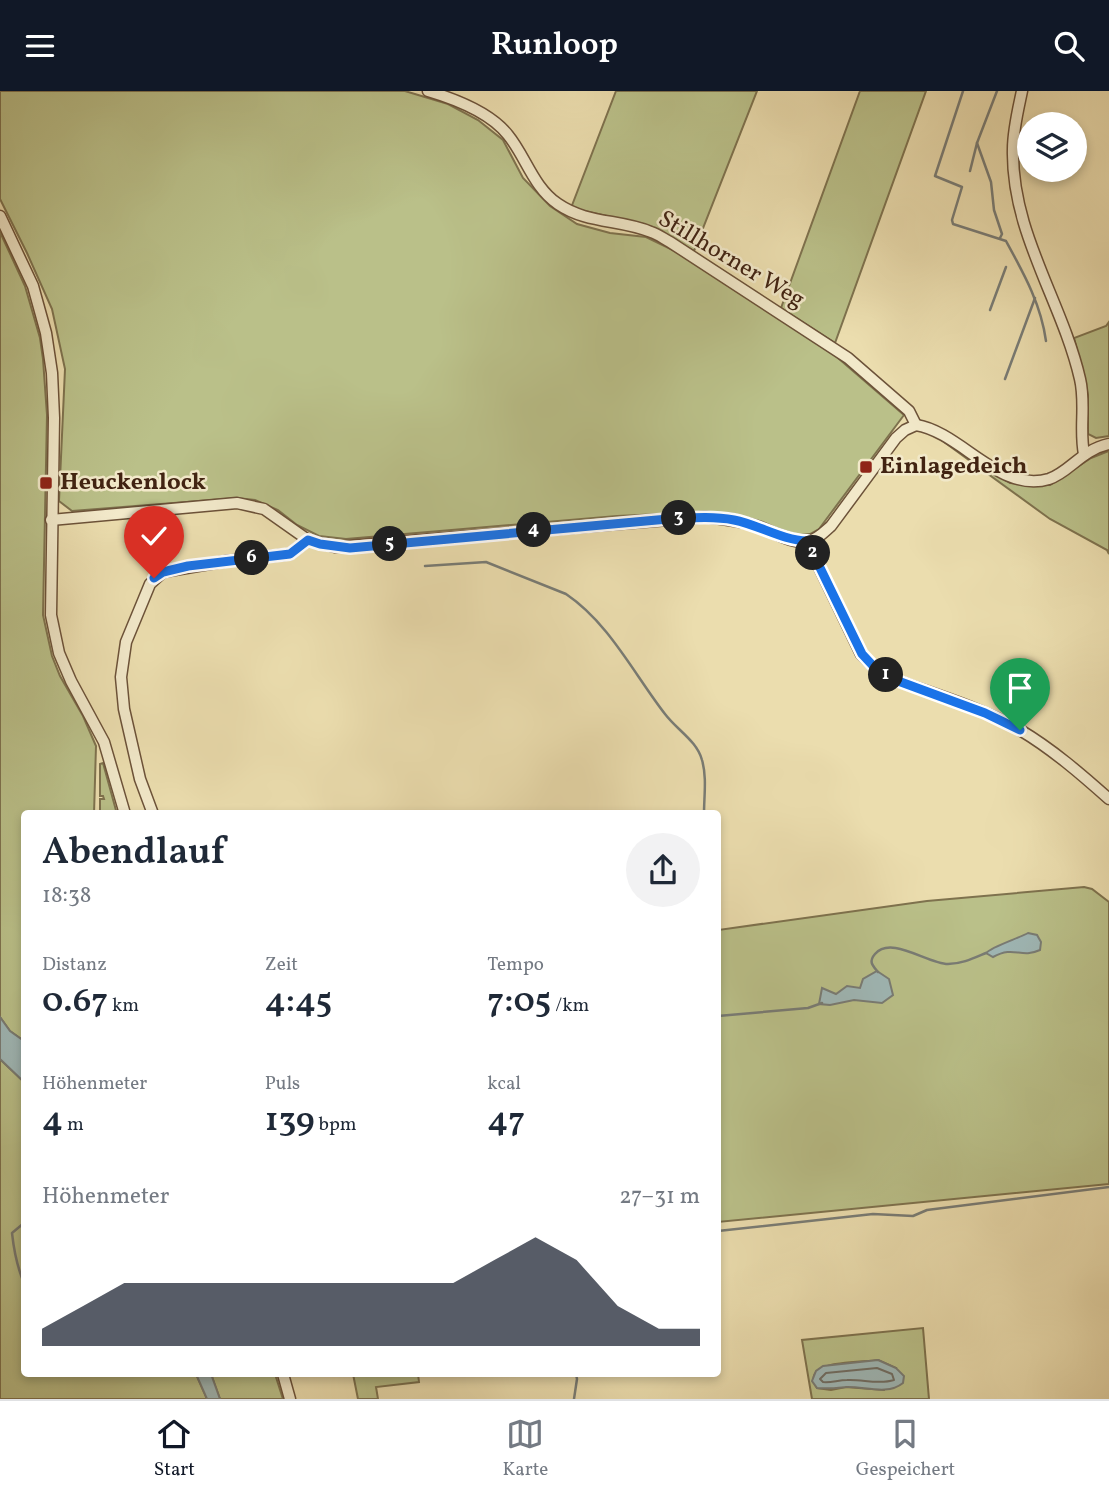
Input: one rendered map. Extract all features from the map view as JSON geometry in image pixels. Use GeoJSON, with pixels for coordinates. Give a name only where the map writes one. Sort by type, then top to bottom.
{"type":"FeatureCollection","features":[{"type":"Feature","properties":{"kind":"street","name":"Stillhorner Weg"},"geometry":{"type":"LineString","coordinates":[[428,91],[461,103],[500,126],[515,145],[532,176],[554,201],[576,215],[644,230],[670,242],[848,358],[909,411],[916,425],[941,433],[990,466],[1014,478],[1035,481],[1050,479],[1084,454]]}},
{"type":"Feature","properties":{"kind":"street"},"geometry":{"type":"LineString","coordinates":[[1022,91],[1013,149],[1016,189],[1027,236],[1067,334],[1080,380],[1084,454],[1109,444]]}},
{"type":"Feature","properties":{"kind":"street"},"geometry":{"type":"LineString","coordinates":[[0,216],[33,286],[50,354],[54,418],[51,615],[59,653],[104,742],[124,810]]}},
{"type":"Feature","properties":{"kind":"street"},"geometry":{"type":"LineString","coordinates":[[51,520],[237,503],[264,509],[308,540],[350,548],[705,517],[734,520],[761,527],[794,541],[807,541],[820,536],[831,526],[896,438],[916,425]]}},
{"type":"Feature","properties":{"kind":"street"},"geometry":{"type":"LineString","coordinates":[[152,810],[124,709],[121,677],[126,642],[150,584],[163,572],[214,562],[290,554],[308,540]]}},
{"type":"Feature","properties":{"kind":"street"},"geometry":{"type":"LineString","coordinates":[[807,541],[862,654],[876,669],[890,678],[985,713],[1020,730],[1073,768],[1109,799]]}},
{"type":"Feature","properties":{"kind":"street"},"geometry":{"type":"LineString","coordinates":[[284,1377],[290,1399]]}},
{"type":"Feature","properties":{"kind":"green space"},"geometry":{"type":"Polygon","coordinates":[[[0,91],[405,91],[448,104],[478,120],[503,140],[523,178],[550,206],[577,224],[610,233],[646,237],[679,253],[831,352],[904,415],[819,529],[810,534],[798,535],[734,514],[705,512],[617,516],[346,539],[319,536],[297,525],[278,510],[255,500],[237,498],[72,511],[59,501],[65,369],[52,309],[0,199],[0,91]]]}},
{"type":"Feature","properties":{"kind":"green space"},"geometry":{"type":"Polygon","coordinates":[[[616,91],[757,91],[694,251],[643,224],[571,208],[616,91]]]}},
{"type":"Feature","properties":{"kind":"green space"},"geometry":{"type":"Polygon","coordinates":[[[860,91],[926,91],[835,343],[781,308],[860,91]]]}},
{"type":"Feature","properties":{"kind":"green space"},"geometry":{"type":"Polygon","coordinates":[[[0,232],[25,286],[40,338],[43,359],[47,415],[43,615],[52,656],[60,676],[83,716],[96,746],[94,810],[21,810],[21,1039],[10,1031],[0,1017],[0,232]]]}},
{"type":"Feature","properties":{"kind":"green space"},"geometry":{"type":"Polygon","coordinates":[[[1109,322],[1109,436],[1096,438],[1088,434],[1088,395],[1074,338],[1106,326],[1109,322]]]}},
{"type":"Feature","properties":{"kind":"green space"},"geometry":{"type":"Polygon","coordinates":[[[944,442],[1010,483],[1050,485],[1091,458],[1109,451],[1109,554],[1107,550],[1050,519],[944,442]]]}},
{"type":"Feature","properties":{"kind":"green space"},"geometry":{"type":"Polygon","coordinates":[[[103,763],[116,810],[100,810],[100,799],[104,799],[100,796],[100,764],[103,763]]]}},
{"type":"Feature","properties":{"kind":"green space"},"geometry":{"type":"Polygon","coordinates":[[[1084,887],[1092,889],[1109,902],[1109,1184],[721,1222],[721,930],[927,901],[1084,887]]]}},
{"type":"Feature","properties":{"kind":"green space"},"geometry":{"type":"Polygon","coordinates":[[[0,1059],[21,1079],[21,1377],[197,1377],[207,1399],[0,1399],[0,1059]]]}},
{"type":"Feature","properties":{"kind":"green space"},"geometry":{"type":"Polygon","coordinates":[[[923,1328],[929,1399],[812,1399],[802,1340],[923,1328]],[[878,1360],[834,1364],[816,1372],[814,1379],[817,1388],[884,1390],[896,1368],[878,1360]]]}},
{"type":"Feature","properties":{"kind":"green space"},"geometry":{"type":"Polygon","coordinates":[[[212,1377],[276,1377],[283,1399],[220,1399],[212,1377]]]}},
{"type":"Feature","properties":{"kind":"green space"},"geometry":{"type":"Polygon","coordinates":[[[354,1377],[418,1377],[419,1382],[376,1387],[378,1399],[358,1399],[354,1377]]]}},
{"type":"Feature","properties":{"kind":"water"},"geometry":{"type":"Polygon","coordinates":[[[1028,933],[1037,935],[1041,942],[1040,950],[1027,953],[1007,952],[993,957],[986,953],[993,948],[1028,933]]]}},
{"type":"Feature","properties":{"kind":"water"},"geometry":{"type":"Polygon","coordinates":[[[877,971],[889,979],[893,995],[882,1003],[854,1000],[830,1005],[819,1004],[822,988],[836,994],[847,986],[860,988],[863,979],[877,971]]]}},
{"type":"Feature","properties":{"kind":"water"},"geometry":{"type":"Polygon","coordinates":[[[0,1017],[10,1031],[21,1039],[21,1079],[0,1059],[0,1017]]]}},
{"type":"Feature","properties":{"kind":"water"},"geometry":{"type":"Polygon","coordinates":[[[878,1360],[896,1368],[904,1376],[903,1383],[883,1390],[817,1388],[812,1381],[816,1371],[823,1366],[878,1360]]]}},
{"type":"Feature","properties":{"kind":"water"},"geometry":{"type":"Polygon","coordinates":[[[197,1377],[212,1377],[220,1399],[207,1399],[197,1377]]]}},
{"type":"Feature","properties":{"kind":"waterway"},"geometry":{"type":"LineString","coordinates":[[963,91],[935,176],[962,187],[953,224],[1006,241],[1036,302],[1046,341]]}},
{"type":"Feature","properties":{"kind":"waterway"},"geometry":{"type":"LineString","coordinates":[[970,171],[977,143],[997,91]]}},
{"type":"Feature","properties":{"kind":"waterway"},"geometry":{"type":"LineString","coordinates":[[977,143],[991,182],[994,210],[1002,234],[1000,238]]}},
{"type":"Feature","properties":{"kind":"waterway"},"geometry":{"type":"LineString","coordinates":[[990,310],[1006,267]]}},
{"type":"Feature","properties":{"kind":"waterway"},"geometry":{"type":"LineString","coordinates":[[1005,379],[1035,298]]}},
{"type":"Feature","properties":{"kind":"waterway"},"geometry":{"type":"LineString","coordinates":[[425,566],[486,562],[566,594],[581,606],[608,634],[665,714],[699,753],[704,773],[704,810]]}},
{"type":"Feature","properties":{"kind":"waterway"},"geometry":{"type":"LineString","coordinates":[[878,972],[872,959],[882,949],[900,949],[948,964],[963,962],[986,953]]}},
{"type":"Feature","properties":{"kind":"waterway"},"geometry":{"type":"LineString","coordinates":[[721,1016],[808,1008],[822,1003]]}},
{"type":"Feature","properties":{"kind":"waterway"},"geometry":{"type":"LineString","coordinates":[[721,1231],[873,1214],[913,1216],[927,1210],[1109,1187]]}},
{"type":"Feature","properties":{"kind":"waterway"},"geometry":{"type":"LineString","coordinates":[[21,1226],[12,1233],[21,1276]]}},
{"type":"Feature","properties":{"kind":"waterway"},"geometry":{"type":"LineString","coordinates":[[574,1399],[577,1377]]}},
{"type":"Feature","properties":{"kind":"place","name":"Einlagedeich"},"geometry":{"type":"Point","coordinates":[866,467]}},
{"type":"Feature","properties":{"kind":"place","name":"Heuckenlock"},"geometry":{"type":"Point","coordinates":[46,483]}},
{"type":"Feature","properties":{"kind":"route"},"geometry":{"type":"LineString","coordinates":[[154,578],[163,572],[188,566],[290,554],[308,540],[350,548],[668,519],[705,517],[734,520],[761,527],[794,541],[807,541],[862,654],[876,669],[890,678],[985,713],[1020,730]]}}]}
